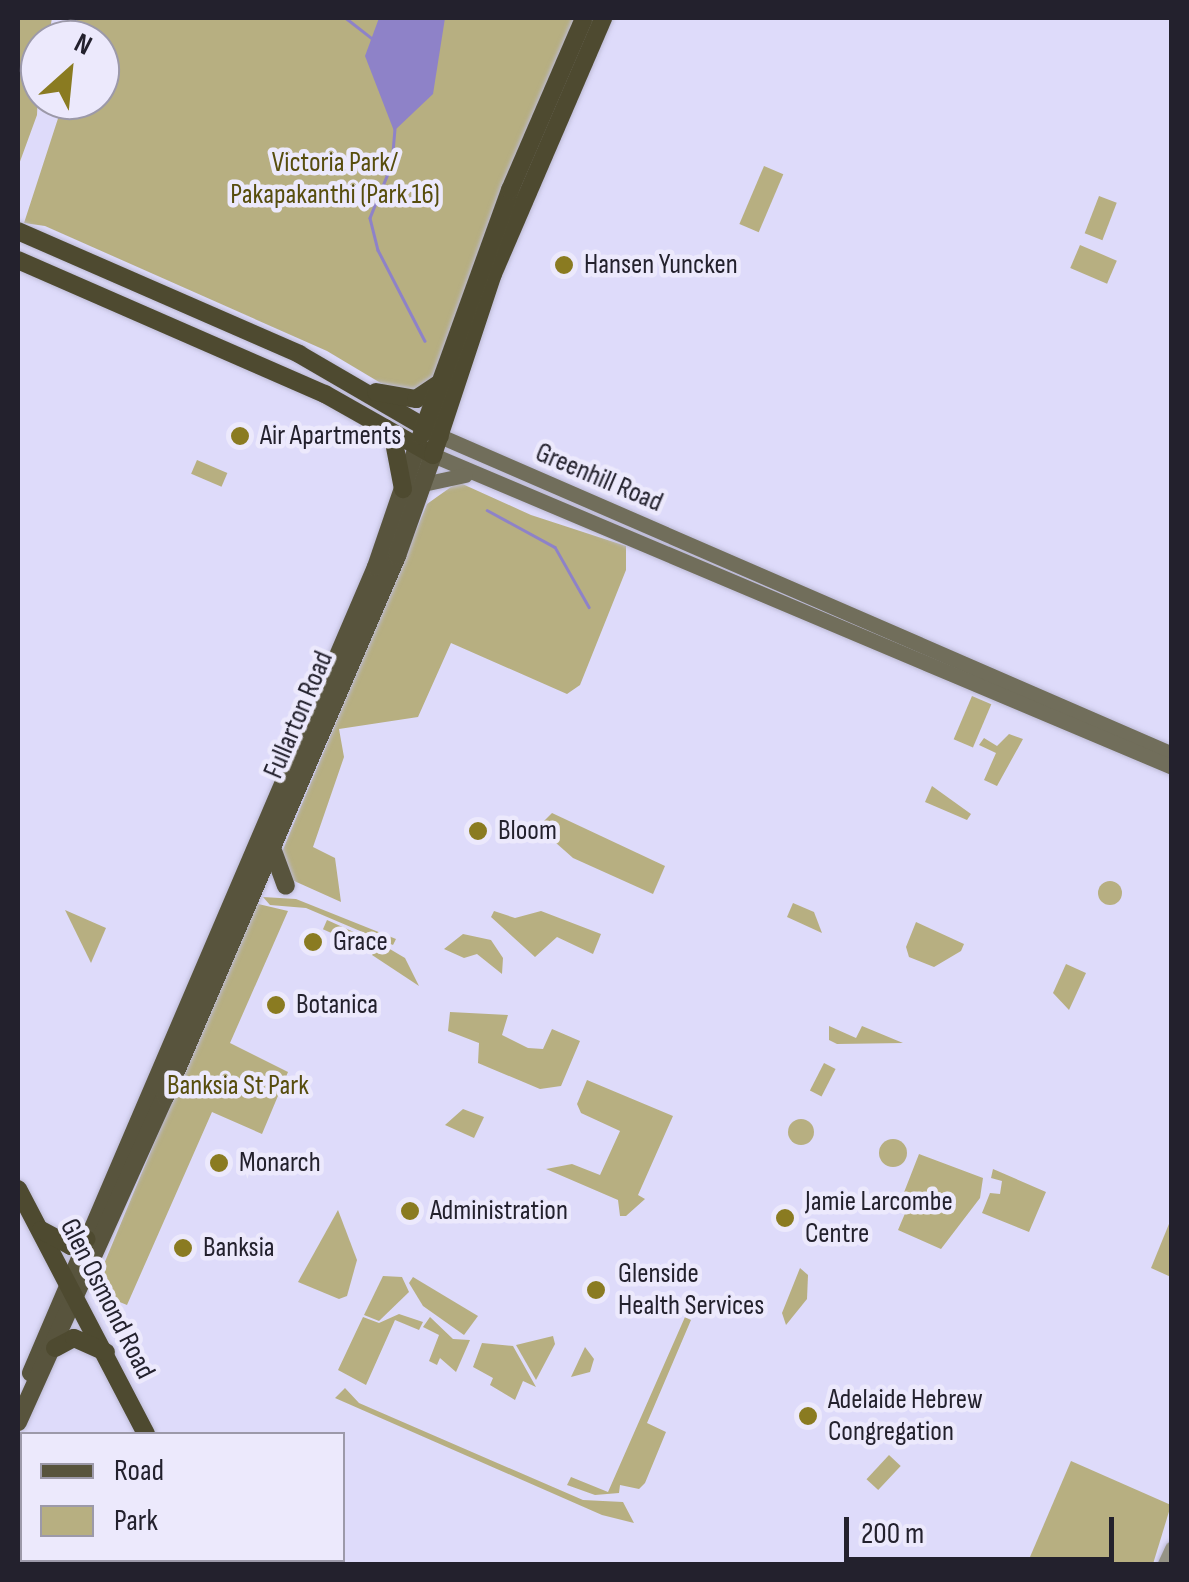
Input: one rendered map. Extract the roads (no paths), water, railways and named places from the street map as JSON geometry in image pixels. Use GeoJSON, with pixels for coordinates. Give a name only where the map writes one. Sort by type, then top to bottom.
{"type":"FeatureCollection","features":[{"type":"Feature","properties":{"kind":"highway","name":"Fullarton Road"},"geometry":{"type":"LineString","coordinates":[[432,432],[439,384],[584,18]]}},
{"type":"Feature","properties":{"kind":"highway","name":"Fullarton Road"},"geometry":{"type":"LineString","coordinates":[[425,451],[493,274],[603,18]]}},
{"type":"Feature","properties":{"kind":"highway","name":"Greenhill Road"},"geometry":{"type":"LineString","coordinates":[[18,231],[299,354],[432,432]]}},
{"type":"Feature","properties":{"kind":"highway","name":"Greenhill Road"},"geometry":{"type":"LineString","coordinates":[[18,260],[325,394],[425,451]]}},
{"type":"Feature","properties":{"kind":"highway"},"geometry":{"type":"LineString","coordinates":[[360,388],[408,400],[428,396],[439,384]]}},
{"type":"Feature","properties":{"kind":"highway"},"geometry":{"type":"LineString","coordinates":[[384,428],[394,442],[403,489]]}},
{"type":"Feature","properties":{"kind":"highway","name":"Glen Osmond Road"},"geometry":{"type":"LineString","coordinates":[[18,1189],[145,1432]]}},
{"type":"Feature","properties":{"kind":"highway"},"geometry":{"type":"LineString","coordinates":[[40,1230],[71,1246],[88,1239]]}},
{"type":"Feature","properties":{"kind":"highway"},"geometry":{"type":"LineString","coordinates":[[55,1348],[74,1338],[106,1353]]}},
{"type":"Feature","properties":{"kind":"main road","name":"Greenhill Road"},"geometry":{"type":"LineString","coordinates":[[432,432],[1172,754]]}},
{"type":"Feature","properties":{"kind":"main road","name":"Greenhill Road"},"geometry":{"type":"LineString","coordinates":[[425,451],[470,476],[637,540],[1172,767]]}},
{"type":"Feature","properties":{"kind":"main road","name":"Fullarton Road"},"geometry":{"type":"LineString","coordinates":[[18,1406],[272,847],[424,484],[425,451]]}},
{"type":"Feature","properties":{"kind":"main road","name":"Fullarton Road"},"geometry":{"type":"LineString","coordinates":[[18,1422],[55,1348],[88,1239],[312,719],[403,489],[425,451]]}},
{"type":"Feature","properties":{"kind":"main road"},"geometry":{"type":"LineString","coordinates":[[424,484],[443,475],[470,476]]}},
{"type":"Feature","properties":{"kind":"main road"},"geometry":{"type":"LineString","coordinates":[[272,847],[286,886]]}},
{"type":"Feature","properties":{"kind":"street"},"geometry":{"type":"LineString","coordinates":[[1165,1564],[1172,1549]]}},
{"type":"Feature","properties":{"kind":"waterway"},"geometry":{"type":"LineString","coordinates":[[346,18],[372,38]]}},
{"type":"Feature","properties":{"kind":"waterway"},"geometry":{"type":"LineString","coordinates":[[395,129],[392,164],[370,218],[378,250],[425,341]]}},
{"type":"Feature","properties":{"kind":"waterway"},"geometry":{"type":"LineString","coordinates":[[487,510],[555,547],[589,607]]}},
{"type":"Feature","properties":{"kind":"place","name":"Hansen Yuncken"},"geometry":{"type":"Point","coordinates":[564,265]}},
{"type":"Feature","properties":{"kind":"place","name":"Air Apartments"},"geometry":{"type":"Point","coordinates":[240,436]}},
{"type":"Feature","properties":{"kind":"place","name":"Bloom"},"geometry":{"type":"Point","coordinates":[478,831]}},
{"type":"Feature","properties":{"kind":"place","name":"Grace"},"geometry":{"type":"Point","coordinates":[313,942]}},
{"type":"Feature","properties":{"kind":"place","name":"Botanica"},"geometry":{"type":"Point","coordinates":[276,1005]}},
{"type":"Feature","properties":{"kind":"place","name":"Monarch"},"geometry":{"type":"Point","coordinates":[219,1163]}},
{"type":"Feature","properties":{"kind":"place","name":"Administration"},"geometry":{"type":"Point","coordinates":[410,1211]}},
{"type":"Feature","properties":{"kind":"place","name":"Jamie Larcombe Centre"},"geometry":{"type":"Point","coordinates":[785,1218]}},
{"type":"Feature","properties":{"kind":"place","name":"Banksia"},"geometry":{"type":"Point","coordinates":[183,1248]}},
{"type":"Feature","properties":{"kind":"place","name":"Glenside Health Services"},"geometry":{"type":"Point","coordinates":[596,1290]}},
{"type":"Feature","properties":{"kind":"place","name":"Adelaide Hebrew Congregation"},"geometry":{"type":"Point","coordinates":[808,1416]}},
{"type":"Feature","properties":{"kind":"park label","name":"Victoria Park/ Pakapakanthi (Park 16)"},"geometry":{"type":"Point","coordinates":[335,179]}},
{"type":"Feature","properties":{"kind":"park label","name":"Banksia St Park"},"geometry":{"type":"Point","coordinates":[238,1086]}}]}
